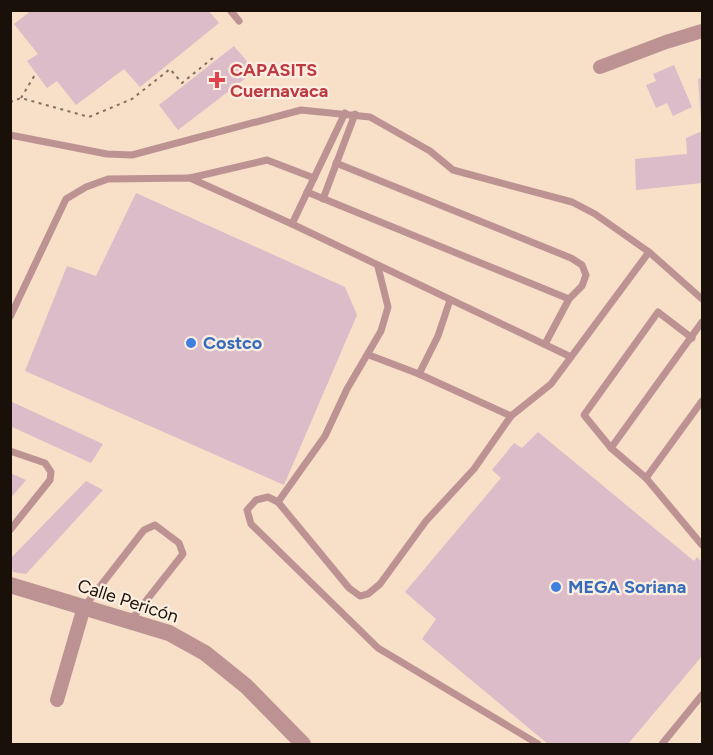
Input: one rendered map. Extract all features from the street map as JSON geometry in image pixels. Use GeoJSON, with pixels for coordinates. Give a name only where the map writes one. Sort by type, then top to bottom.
{"type":"FeatureCollection","features":[{"type":"Feature","properties":{"kind":"street"},"geometry":{"type":"LineString","coordinates":[[600,67],[702,31]]}},
{"type":"Feature","properties":{"kind":"street","name":"Calle Pericón"},"geometry":{"type":"LineString","coordinates":[[10,585],[169,633],[206,653],[246,686],[303,744]]}},
{"type":"Feature","properties":{"kind":"street"},"geometry":{"type":"LineString","coordinates":[[57,700],[84,607]]}},
{"type":"Feature","properties":{"kind":"lane"},"geometry":{"type":"LineString","coordinates":[[230,10],[239,21]]}},
{"type":"Feature","properties":{"kind":"lane"},"geometry":{"type":"LineString","coordinates":[[10,135],[106,154],[132,155],[302,110],[355,114],[384,124],[453,170],[572,202],[595,214],[649,252],[702,299]]}},
{"type":"Feature","properties":{"kind":"lane"},"geometry":{"type":"LineString","coordinates":[[292,224],[345,113]]}},
{"type":"Feature","properties":{"kind":"lane"},"geometry":{"type":"LineString","coordinates":[[323,199],[355,114]]}},
{"type":"Feature","properties":{"kind":"lane"},"geometry":{"type":"LineString","coordinates":[[10,316],[66,199],[86,187],[108,179],[190,178],[267,160],[314,178]]}},
{"type":"Feature","properties":{"kind":"lane"},"geometry":{"type":"LineString","coordinates":[[336,163],[571,258],[582,266],[586,275],[582,286],[569,299],[545,344]]}},
{"type":"Feature","properties":{"kind":"lane"},"geometry":{"type":"LineString","coordinates":[[190,178],[571,357]]}},
{"type":"Feature","properties":{"kind":"lane"},"geometry":{"type":"LineString","coordinates":[[307,192],[569,299]]}},
{"type":"Feature","properties":{"kind":"lane"},"geometry":{"type":"LineString","coordinates":[[538,744],[378,648],[251,524],[247,510],[256,500],[268,497],[278,502],[349,588],[360,596],[368,594],[380,584],[426,521],[474,469],[512,416],[551,384],[649,252]]}},
{"type":"Feature","properties":{"kind":"lane"},"geometry":{"type":"LineString","coordinates":[[278,502],[325,436],[348,389],[369,356],[381,331],[388,307],[378,267]]}},
{"type":"Feature","properties":{"kind":"lane"},"geometry":{"type":"LineString","coordinates":[[419,374],[438,336],[450,300]]}},
{"type":"Feature","properties":{"kind":"lane"},"geometry":{"type":"LineString","coordinates":[[692,338],[658,312],[584,415],[611,448],[646,478],[701,541]]}},
{"type":"Feature","properties":{"kind":"lane"},"geometry":{"type":"LineString","coordinates":[[611,448],[702,322]]}},
{"type":"Feature","properties":{"kind":"lane"},"geometry":{"type":"LineString","coordinates":[[369,356],[419,374],[512,416]]}},
{"type":"Feature","properties":{"kind":"lane"},"geometry":{"type":"LineString","coordinates":[[646,478],[702,401]]}},
{"type":"Feature","properties":{"kind":"lane"},"geometry":{"type":"LineString","coordinates":[[10,451],[45,463],[51,472],[50,480],[10,530]]}},
{"type":"Feature","properties":{"kind":"lane"},"geometry":{"type":"LineString","coordinates":[[84,607],[144,530],[155,525],[179,543],[183,554],[130,621]]}},
{"type":"Feature","properties":{"kind":"lane"},"geometry":{"type":"LineString","coordinates":[[662,744],[702,695]]}},
{"type":"Feature","properties":{"kind":"path"},"geometry":{"type":"LineString","coordinates":[[10,102],[21,98],[89,117],[132,99],[170,69],[182,82],[214,57]]}},
{"type":"Feature","properties":{"kind":"path"},"geometry":{"type":"LineString","coordinates":[[21,98],[36,73]]}},
{"type":"Feature","properties":{"kind":"building"},"geometry":{"type":"Polygon","coordinates":[[[32,10],[208,10],[219,23],[140,87],[124,69],[76,105],[57,81],[47,88],[27,61],[38,54],[14,24],[32,10]]]}},
{"type":"Feature","properties":{"kind":"building"},"geometry":{"type":"Polygon","coordinates":[[[234,46],[255,71],[178,130],[159,105],[234,46]]]}},
{"type":"Feature","properties":{"kind":"building"},"geometry":{"type":"Polygon","coordinates":[[[674,65],[692,107],[673,116],[667,103],[656,108],[646,85],[656,81],[653,74],[674,65]]]}},
{"type":"Feature","properties":{"kind":"building"},"geometry":{"type":"Polygon","coordinates":[[[702,78],[702,119],[701,119],[698,79],[702,78]]]}},
{"type":"Feature","properties":{"kind":"building"},"geometry":{"type":"Polygon","coordinates":[[[702,131],[702,183],[636,190],[635,159],[687,154],[686,138],[702,131]]]}},
{"type":"Feature","properties":{"kind":"building","name":"Costco"},"geometry":{"type":"Polygon","coordinates":[[[136,193],[345,287],[357,315],[284,485],[25,371],[67,266],[96,276],[136,193]]]}},
{"type":"Feature","properties":{"kind":"building"},"geometry":{"type":"Polygon","coordinates":[[[10,401],[103,444],[91,463],[10,426],[10,401]]]}},
{"type":"Feature","properties":{"kind":"building","name":"MEGA Soriana"},"geometry":{"type":"Polygon","coordinates":[[[538,432],[694,561],[697,557],[702,562],[702,656],[628,744],[548,744],[422,639],[436,619],[405,592],[501,478],[492,470],[514,443],[522,448],[538,432]]]}},
{"type":"Feature","properties":{"kind":"building"},"geometry":{"type":"Polygon","coordinates":[[[10,473],[26,480],[10,499],[10,473]]]}},
{"type":"Feature","properties":{"kind":"building"},"geometry":{"type":"Polygon","coordinates":[[[86,481],[103,490],[26,574],[13,572],[10,559],[86,481]]]}},
{"type":"Feature","properties":{"kind":"place","name":"CAPASITS Cuernavaca"},"geometry":{"type":"Point","coordinates":[217,80]}},
{"type":"Feature","properties":{"kind":"place","name":"Costco"},"geometry":{"type":"Point","coordinates":[191,343]}},
{"type":"Feature","properties":{"kind":"place","name":"MEGA Soriana"},"geometry":{"type":"Point","coordinates":[556,587]}}]}
